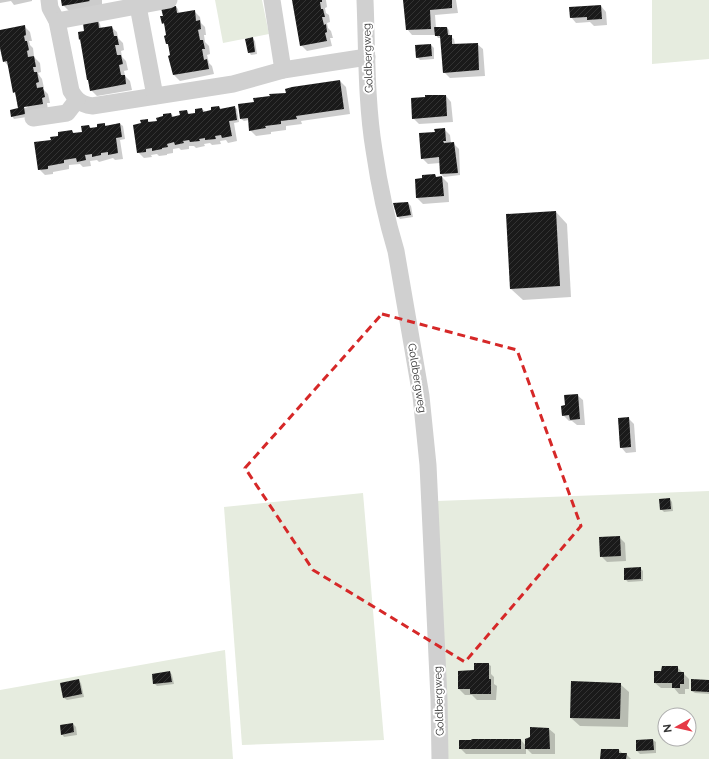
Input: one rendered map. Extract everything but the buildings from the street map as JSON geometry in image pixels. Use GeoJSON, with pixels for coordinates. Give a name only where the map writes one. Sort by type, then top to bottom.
{"type":"FeatureCollection","features":[{"type":"Feature","properties":{"kind":"street"},"geometry":{"type":"LineString","coordinates":[[49,0],[50,8],[57,21],[71,91],[76,100],[83,104],[92,106],[233,84],[283,70],[367,57]]}},
{"type":"Feature","properties":{"kind":"street"},"geometry":{"type":"LineString","coordinates":[[57,21],[132,4],[169,0]]}},
{"type":"Feature","properties":{"kind":"street"},"geometry":{"type":"LineString","coordinates":[[272,0],[283,70]]}},
{"type":"Feature","properties":{"kind":"street","name":"Goldbergweg"},"geometry":{"type":"LineString","coordinates":[[365,0],[367,57],[374,149],[386,212],[396,251],[422,403],[428,465],[439,699],[440,759]]}},
{"type":"Feature","properties":{"kind":"street"},"geometry":{"type":"LineString","coordinates":[[132,4],[155,96]]}},
{"type":"Feature","properties":{"kind":"street"},"geometry":{"type":"LineString","coordinates":[[32,118],[67,112],[76,100]]}},
{"type":"Feature","properties":{"kind":"highlighted area"},"geometry":{"type":"Polygon","coordinates":[[[382,314],[517,350],[581,526],[465,662],[313,570],[245,468],[382,314]]]}},
{"type":"Feature","properties":{"kind":"shaded area"},"geometry":{"type":"Polygon","coordinates":[[[215,0],[262,0],[269,34],[223,43],[215,0]]]}},
{"type":"Feature","properties":{"kind":"shaded area"},"geometry":{"type":"Polygon","coordinates":[[[652,0],[709,0],[709,59],[652,64],[652,0]]]}},
{"type":"Feature","properties":{"kind":"shaded area"},"geometry":{"type":"Polygon","coordinates":[[[709,491],[709,759],[446,759],[437,501],[709,491]]]}},
{"type":"Feature","properties":{"kind":"shaded area"},"geometry":{"type":"Polygon","coordinates":[[[363,493],[384,740],[242,745],[224,507],[363,493]]]}},
{"type":"Feature","properties":{"kind":"shaded area"},"geometry":{"type":"Polygon","coordinates":[[[225,650],[233,759],[0,759],[0,690],[225,650]]]}}]}
